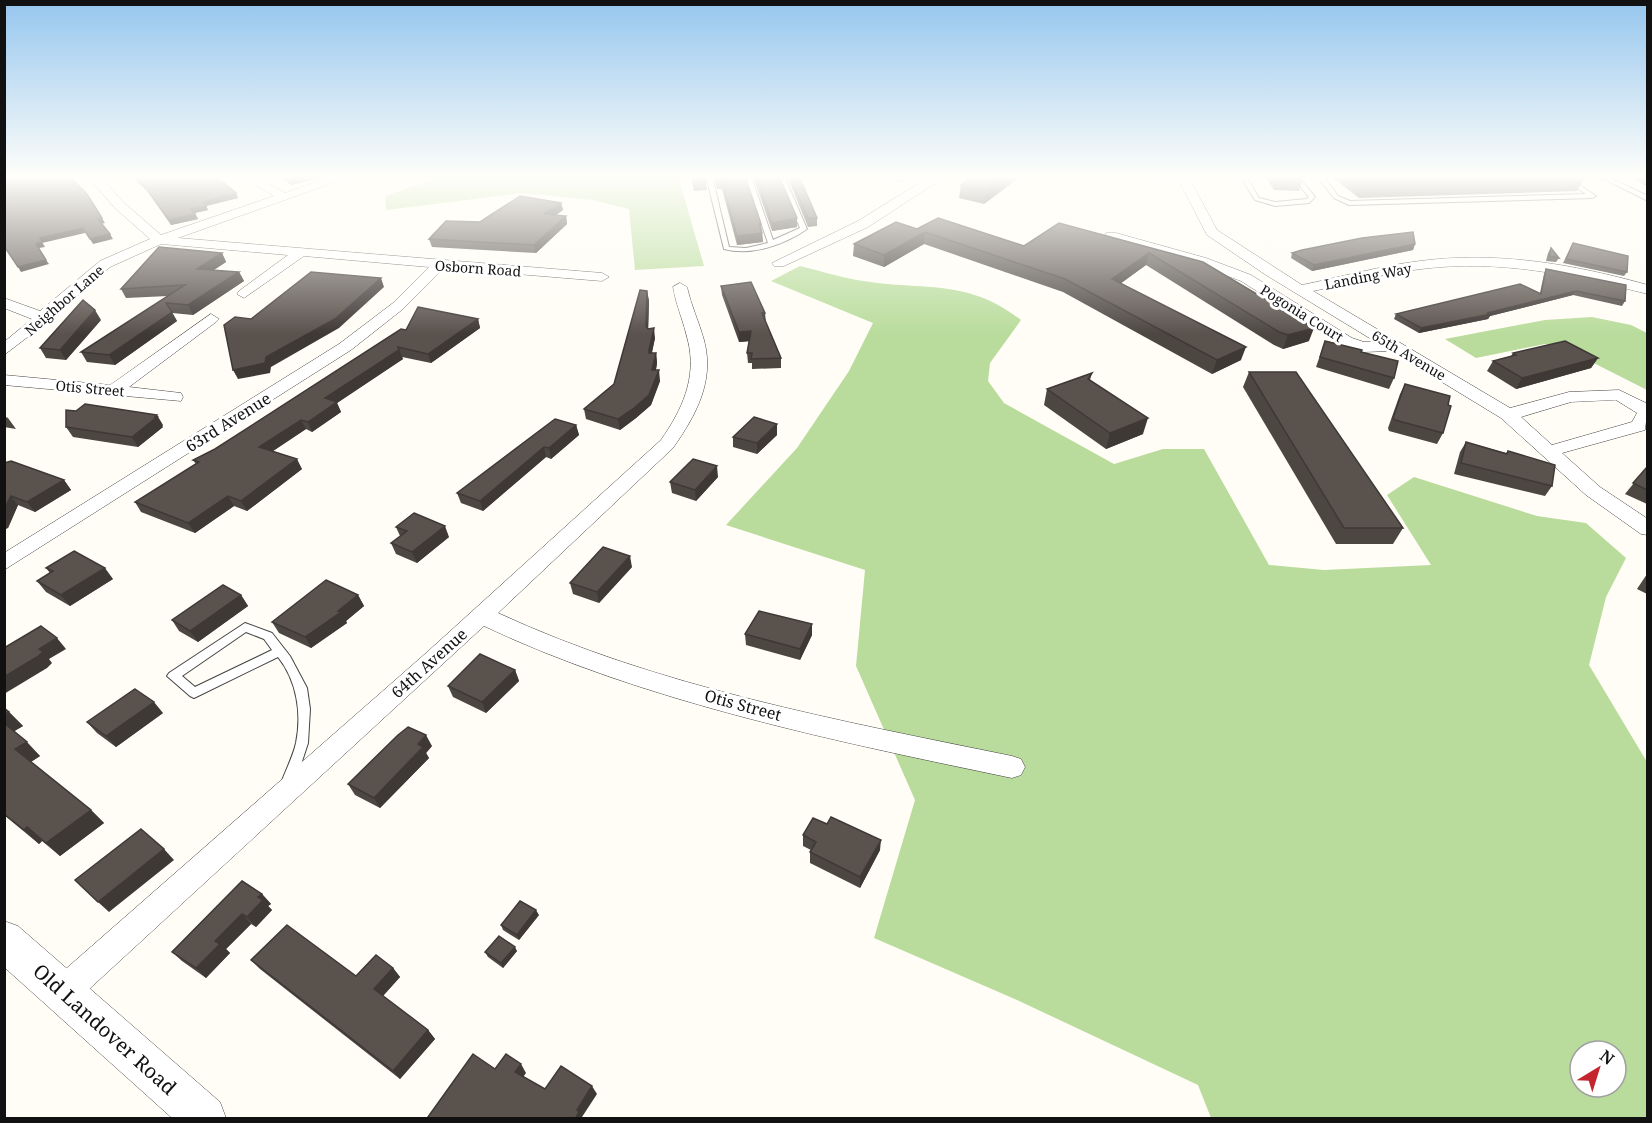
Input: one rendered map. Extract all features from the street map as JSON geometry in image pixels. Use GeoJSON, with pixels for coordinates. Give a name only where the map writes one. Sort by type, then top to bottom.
{"type":"FeatureCollection","features":[{"type":"Feature","properties":{"kind":"street"},"geometry":{"type":"LineString","coordinates":[[145,228],[159,240]]}},
{"type":"Feature","properties":{"kind":"street","name":"Neighbor Lane"},"geometry":{"type":"LineString","coordinates":[[4,350],[105,264],[159,240],[193,228]]}},
{"type":"Feature","properties":{"kind":"street"},"geometry":{"type":"LineString","coordinates":[[779,264],[854,228]]}},
{"type":"Feature","properties":{"kind":"street","name":"65th Avenue"},"geometry":{"type":"LineString","coordinates":[[1210,228],[1271,272],[1507,414],[1593,491],[1647,529]]}},
{"type":"Feature","properties":{"kind":"street","name":"Pogonia Court"},"geometry":{"type":"LineString","coordinates":[[1110,236],[1201,261],[1246,278],[1346,341],[1363,347],[1394,346]]}},
{"type":"Feature","properties":{"kind":"street","name":"Osborn Road"},"geometry":{"type":"LineString","coordinates":[[159,240],[602,277]]}},
{"type":"Feature","properties":{"kind":"street"},"geometry":{"type":"LineString","coordinates":[[244,294],[301,252]]}},
{"type":"Feature","properties":{"kind":"street","name":"Landing Way"},"geometry":{"type":"LineString","coordinates":[[1302,289],[1434,263],[1477,261],[1576,272],[1647,290]]}},
{"type":"Feature","properties":{"kind":"street","name":"63rd Avenue"},"geometry":{"type":"LineString","coordinates":[[4,563],[345,346],[398,306],[439,265]]}},
{"type":"Feature","properties":{"kind":"street","name":"Pogonia Court"},"geometry":{"type":"LineString","coordinates":[[1246,278],[1271,272]]}},
{"type":"Feature","properties":{"kind":"street","name":"64th Avenue"},"geometry":{"type":"LineString","coordinates":[[63,992],[482,615],[667,444],[697,388],[701,369],[696,340],[680,287]]}},
{"type":"Feature","properties":{"kind":"street"},"geometry":{"type":"LineString","coordinates":[[4,302],[27,313],[45,317]]}},
{"type":"Feature","properties":{"kind":"street"},"geometry":{"type":"LineString","coordinates":[[116,389],[211,319]]}},
{"type":"Feature","properties":{"kind":"street","name":"Otis Street"},"geometry":{"type":"LineString","coordinates":[[4,380],[116,389],[175,397]]}},
{"type":"Feature","properties":{"kind":"street"},"geometry":{"type":"LineString","coordinates":[[1507,414],[1531,410],[1569,397],[1618,395],[1647,411],[1639,426],[1550,451]]}},
{"type":"Feature","properties":{"kind":"street","name":"Otis Street"},"geometry":{"type":"LineString","coordinates":[[482,615],[571,655],[633,675],[795,719],[1012,767]]}},
{"type":"Feature","properties":{"kind":"street","name":"Old Landover Road"},"geometry":{"type":"LineString","coordinates":[[4,940],[204,1119]]}},
{"type":"Feature","properties":{"kind":"lane"},"geometry":{"type":"LineString","coordinates":[[721,228],[726,248],[737,252],[752,250],[804,228]]}},
{"type":"Feature","properties":{"kind":"lane"},"geometry":{"type":"LineString","coordinates":[[766,228],[771,243]]}},
{"type":"Feature","properties":{"kind":"lane"},"geometry":{"type":"LineString","coordinates":[[280,651],[194,693],[173,676],[245,627],[268,636],[280,651],[301,688],[304,709],[302,742],[284,794]]}},
{"type":"Feature","properties":{"kind":"green space"},"geometry":{"type":"Polygon","coordinates":[[[631,228],[693,228],[704,266],[635,270],[631,228]]]}},
{"type":"Feature","properties":{"kind":"green space"},"geometry":{"type":"Polygon","coordinates":[[[800,266],[863,281],[945,288],[982,298],[1001,307],[1021,320],[990,363],[988,381],[1004,403],[1114,464],[1163,449],[1204,449],[1269,565],[1324,570],[1431,565],[1387,495],[1414,477],[1537,516],[1586,523],[1626,558],[1606,597],[1589,665],[1647,762],[1647,1118],[1211,1118],[1198,1085],[1017,1000],[874,938],[915,800],[856,666],[865,570],[726,525],[797,448],[849,371],[873,323],[771,281],[800,266]]]}},
{"type":"Feature","properties":{"kind":"green space"},"geometry":{"type":"Polygon","coordinates":[[[1592,317],[1631,325],[1647,333],[1647,390],[1564,348],[1545,344],[1476,358],[1445,339],[1545,320],[1592,317]]]}},
{"type":"Feature","properties":{"kind":"building"},"geometry":{"type":"Polygon","coordinates":[[[4,228],[81,228],[40,238],[42,242],[36,244],[46,260],[18,267],[4,246],[4,228]]]}},
{"type":"Feature","properties":{"kind":"building"},"geometry":{"type":"Polygon","coordinates":[[[83,228],[106,228],[110,234],[90,239],[83,228]]]}},
{"type":"Feature","properties":{"kind":"building"},"geometry":{"type":"Polygon","coordinates":[[[439,228],[552,228],[534,245],[429,239],[439,228]]]}},
{"type":"Feature","properties":{"kind":"building"},"geometry":{"type":"Polygon","coordinates":[[[735,228],[760,228],[762,233],[737,236],[735,228]]]}},
{"type":"Feature","properties":{"kind":"building"},"geometry":{"type":"Polygon","coordinates":[[[884,228],[970,228],[1024,246],[1051,228],[1079,228],[1203,262],[1314,328],[1288,335],[1279,332],[1149,253],[1112,279],[1246,347],[1217,360],[1065,279],[925,232],[884,255],[854,244],[884,228]]]}},
{"type":"Feature","properties":{"kind":"building"},"geometry":{"type":"Polygon","coordinates":[[[1413,232],[1415,244],[1314,265],[1292,253],[1362,238],[1413,232]]]}},
{"type":"Feature","properties":{"kind":"building"},"geometry":{"type":"Polygon","coordinates":[[[1573,243],[1628,256],[1627,272],[1566,259],[1573,243]]]}},
{"type":"Feature","properties":{"kind":"building"},"geometry":{"type":"Polygon","coordinates":[[[159,247],[222,253],[197,269],[239,272],[188,305],[166,303],[172,312],[109,355],[81,352],[185,285],[121,289],[159,247]]]}},
{"type":"Feature","properties":{"kind":"building"},"geometry":{"type":"Polygon","coordinates":[[[1551,248],[1559,258],[1549,256],[1551,248]]]}},
{"type":"Feature","properties":{"kind":"building"},"geometry":{"type":"Polygon","coordinates":[[[1546,269],[1626,285],[1625,301],[1576,291],[1487,313],[1491,314],[1421,328],[1396,314],[1520,284],[1541,294],[1546,269]]]}},
{"type":"Feature","properties":{"kind":"building"},"geometry":{"type":"Polygon","coordinates":[[[311,272],[381,278],[335,319],[266,357],[265,363],[233,370],[224,325],[235,317],[251,319],[311,272]]]}},
{"type":"Feature","properties":{"kind":"building"},"geometry":{"type":"Polygon","coordinates":[[[751,282],[781,358],[751,359],[752,353],[747,353],[751,331],[739,332],[721,286],[751,282]]]}},
{"type":"Feature","properties":{"kind":"building"},"geometry":{"type":"Polygon","coordinates":[[[640,290],[647,291],[646,326],[648,329],[654,328],[649,350],[649,353],[656,353],[652,370],[659,370],[649,395],[618,419],[584,409],[614,384],[640,290]]]}},
{"type":"Feature","properties":{"kind":"building"},"geometry":{"type":"Polygon","coordinates":[[[83,300],[95,310],[60,350],[40,348],[83,300]]]}},
{"type":"Feature","properties":{"kind":"building"},"geometry":{"type":"Polygon","coordinates":[[[418,307],[478,319],[428,354],[398,347],[399,350],[325,398],[337,402],[308,422],[301,420],[259,447],[297,459],[241,501],[228,496],[188,523],[135,502],[199,462],[193,460],[215,449],[401,329],[406,330],[418,307]]]}},
{"type":"Feature","properties":{"kind":"building"},"geometry":{"type":"Polygon","coordinates":[[[1325,341],[1398,361],[1394,378],[1320,357],[1325,341]]]}},
{"type":"Feature","properties":{"kind":"building"},"geometry":{"type":"Polygon","coordinates":[[[1565,341],[1598,358],[1522,378],[1493,361],[1516,355],[1513,353],[1565,341]]]}},
{"type":"Feature","properties":{"kind":"building"},"geometry":{"type":"Polygon","coordinates":[[[1249,372],[1296,372],[1403,528],[1344,528],[1249,372]]]}},
{"type":"Feature","properties":{"kind":"building"},"geometry":{"type":"Polygon","coordinates":[[[1092,373],[1088,379],[1148,418],[1110,433],[1047,389],[1092,373]]]}},
{"type":"Feature","properties":{"kind":"building"},"geometry":{"type":"Polygon","coordinates":[[[1405,384],[1450,396],[1448,405],[1451,406],[1443,433],[1393,418],[1405,384]]]}},
{"type":"Feature","properties":{"kind":"building"},"geometry":{"type":"Polygon","coordinates":[[[85,404],[157,415],[155,417],[157,417],[132,437],[66,427],[66,410],[76,411],[85,404]]]}},
{"type":"Feature","properties":{"kind":"building"},"geometry":{"type":"Polygon","coordinates":[[[754,417],[777,424],[757,443],[733,437],[754,417]]]}},
{"type":"Feature","properties":{"kind":"building"},"geometry":{"type":"Polygon","coordinates":[[[555,419],[576,425],[549,448],[544,447],[480,501],[457,493],[555,419]]]}},
{"type":"Feature","properties":{"kind":"building"},"geometry":{"type":"Polygon","coordinates":[[[1466,442],[1555,465],[1552,486],[1461,463],[1466,442]]]}},
{"type":"Feature","properties":{"kind":"building"},"geometry":{"type":"Polygon","coordinates":[[[693,459],[717,466],[695,490],[670,482],[693,459]]]}},
{"type":"Feature","properties":{"kind":"building"},"geometry":{"type":"Polygon","coordinates":[[[11,461],[64,480],[27,502],[11,496],[4,509],[4,463],[11,461]]]}},
{"type":"Feature","properties":{"kind":"building"},"geometry":{"type":"Polygon","coordinates":[[[1647,467],[1647,490],[1633,483],[1647,467]]]}},
{"type":"Feature","properties":{"kind":"building"},"geometry":{"type":"Polygon","coordinates":[[[414,513],[445,526],[412,552],[391,543],[407,531],[396,527],[414,513]]]}},
{"type":"Feature","properties":{"kind":"building"},"geometry":{"type":"Polygon","coordinates":[[[603,547],[630,556],[597,592],[570,583],[603,547]]]}},
{"type":"Feature","properties":{"kind":"building"},"geometry":{"type":"Polygon","coordinates":[[[74,551],[105,568],[61,595],[37,581],[53,571],[46,568],[74,551]]]}},
{"type":"Feature","properties":{"kind":"building"},"geometry":{"type":"Polygon","coordinates":[[[326,580],[358,595],[338,611],[341,612],[305,637],[272,622],[326,580]]]}},
{"type":"Feature","properties":{"kind":"building"},"geometry":{"type":"Polygon","coordinates":[[[223,585],[241,595],[190,631],[172,620],[223,585]]]}},
{"type":"Feature","properties":{"kind":"building"},"geometry":{"type":"Polygon","coordinates":[[[759,611],[812,624],[800,649],[745,634],[759,611]]]}},
{"type":"Feature","properties":{"kind":"building"},"geometry":{"type":"Polygon","coordinates":[[[41,626],[57,638],[39,649],[43,652],[37,657],[4,677],[4,648],[41,626]]]}},
{"type":"Feature","properties":{"kind":"building"},"geometry":{"type":"Polygon","coordinates":[[[480,654],[515,670],[482,702],[448,686],[480,654]]]}},
{"type":"Feature","properties":{"kind":"building"},"geometry":{"type":"Polygon","coordinates":[[[135,689],[154,702],[106,736],[87,722],[135,689]]]}},
{"type":"Feature","properties":{"kind":"building"},"geometry":{"type":"Polygon","coordinates":[[[4,723],[27,742],[15,749],[91,810],[46,843],[27,827],[24,830],[4,814],[4,723]]]}},
{"type":"Feature","properties":{"kind":"building"},"geometry":{"type":"Polygon","coordinates":[[[408,727],[426,735],[418,744],[423,747],[374,798],[348,784],[398,735],[408,727]]]}},
{"type":"Feature","properties":{"kind":"building"},"geometry":{"type":"Polygon","coordinates":[[[831,817],[881,840],[860,877],[810,852],[816,842],[803,835],[813,818],[827,824],[831,817]]]}},
{"type":"Feature","properties":{"kind":"building"},"geometry":{"type":"Polygon","coordinates":[[[141,829],[164,849],[98,902],[75,880],[141,829]]]}},
{"type":"Feature","properties":{"kind":"building"},"geometry":{"type":"Polygon","coordinates":[[[242,881],[262,894],[258,897],[263,900],[247,917],[242,914],[215,941],[220,944],[196,968],[172,952],[242,881]]]}},
{"type":"Feature","properties":{"kind":"building"},"geometry":{"type":"Polygon","coordinates":[[[520,901],[536,910],[517,935],[501,925],[520,901]]]}},
{"type":"Feature","properties":{"kind":"building"},"geometry":{"type":"Polygon","coordinates":[[[287,925],[356,976],[376,955],[393,968],[374,989],[428,1030],[393,1071],[251,960],[287,925]]]}},
{"type":"Feature","properties":{"kind":"building"},"geometry":{"type":"Polygon","coordinates":[[[499,936],[515,947],[501,963],[485,952],[499,936]]]}},
{"type":"Feature","properties":{"kind":"building"},"geometry":{"type":"Polygon","coordinates":[[[473,1054],[495,1069],[506,1054],[521,1064],[515,1072],[545,1089],[561,1066],[592,1086],[577,1110],[579,1112],[575,1119],[430,1119],[428,1117],[473,1054]]]}}]}
